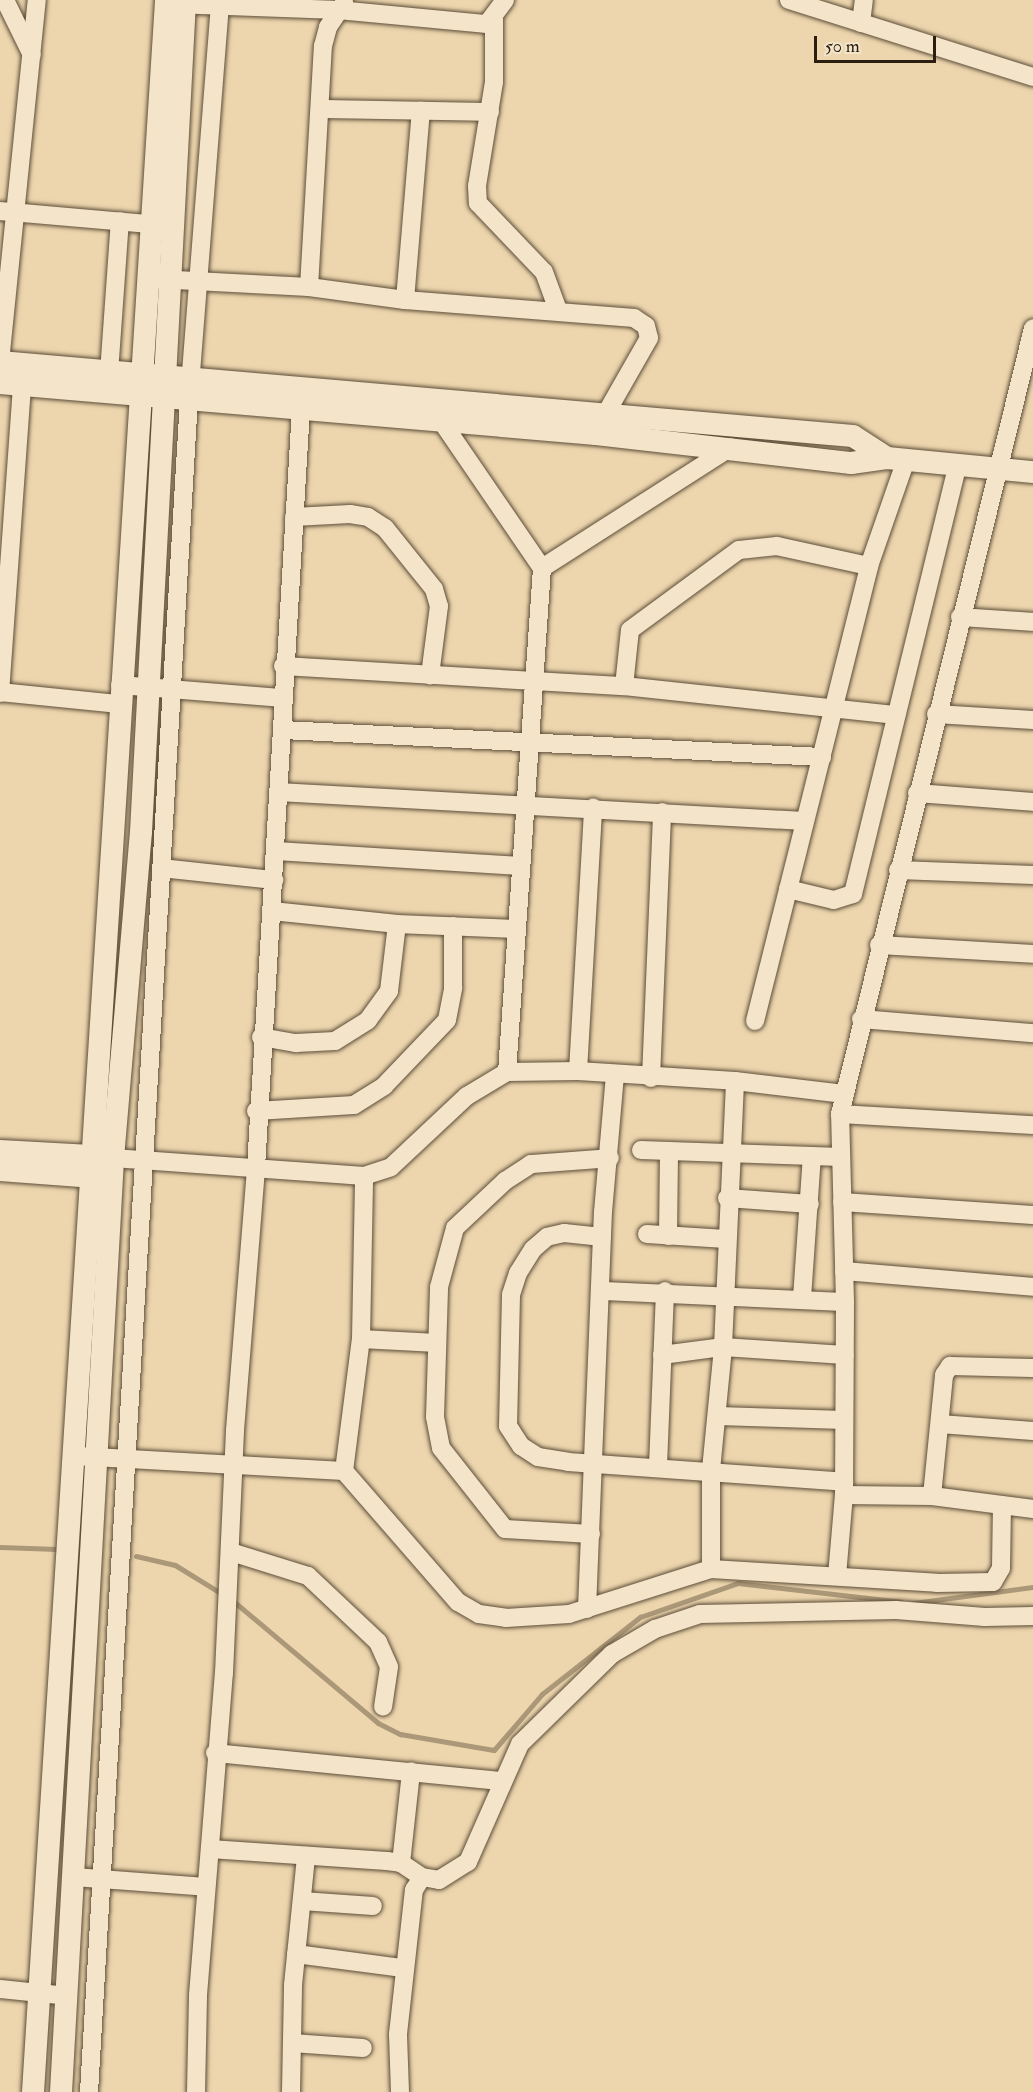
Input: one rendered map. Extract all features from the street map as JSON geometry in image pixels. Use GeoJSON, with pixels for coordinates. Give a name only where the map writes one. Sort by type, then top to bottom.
{"type":"FeatureCollection","features":[{"type":"Feature","properties":{"kind":"street"},"geometry":{"type":"LineString","coordinates":[[5,0],[32,56]]}},
{"type":"Feature","properties":{"kind":"street"},"geometry":{"type":"LineString","coordinates":[[37,0],[32,56],[9,211],[0,362],[109,373],[140,385]]}},
{"type":"Feature","properties":{"kind":"street"},"geometry":{"type":"LineString","coordinates":[[505,0],[494,19],[490,112],[477,186],[478,203],[544,272],[558,310]]}},
{"type":"Feature","properties":{"kind":"street"},"geometry":{"type":"LineString","coordinates":[[789,0],[1032,74]]}},
{"type":"Feature","properties":{"kind":"street"},"geometry":{"type":"LineString","coordinates":[[861,23],[864,0]]}},
{"type":"Feature","properties":{"kind":"street"},"geometry":{"type":"LineString","coordinates":[[89,2092],[189,389],[219,3]]}},
{"type":"Feature","properties":{"kind":"street"},"geometry":{"type":"LineString","coordinates":[[170,4],[343,5],[477,24],[494,19]]}},
{"type":"Feature","properties":{"kind":"street"},"geometry":{"type":"LineString","coordinates":[[103,1166],[149,685],[164,388],[156,279],[148,224],[170,4]]}},
{"type":"Feature","properties":{"kind":"street"},"geometry":{"type":"LineString","coordinates":[[33,2092],[86,1456],[103,1166],[120,694],[140,385],[156,279],[170,4]]}},
{"type":"Feature","properties":{"kind":"street"},"geometry":{"type":"LineString","coordinates":[[309,287],[323,46],[343,5]]}},
{"type":"Feature","properties":{"kind":"street"},"geometry":{"type":"LineString","coordinates":[[320,109],[490,112]]}},
{"type":"Feature","properties":{"kind":"street"},"geometry":{"type":"LineString","coordinates":[[405,300],[421,111]]}},
{"type":"Feature","properties":{"kind":"street"},"geometry":{"type":"LineString","coordinates":[[9,211],[148,224]]}},
{"type":"Feature","properties":{"kind":"street"},"geometry":{"type":"LineString","coordinates":[[109,373],[120,221]]}},
{"type":"Feature","properties":{"kind":"street"},"geometry":{"type":"LineString","coordinates":[[156,279],[309,287],[405,300],[613,313],[634,318],[646,326],[649,338],[600,424]]}},
{"type":"Feature","properties":{"kind":"street"},"geometry":{"type":"LineString","coordinates":[[837,1576],[844,1488],[845,1355],[840,1114],[879,945],[997,467],[1029,354],[1033,328]]}},
{"type":"Feature","properties":{"kind":"street"},"geometry":{"type":"LineString","coordinates":[[283,698],[149,685],[120,694],[0,692],[11,384],[140,385],[600,424],[853,436],[896,459]]}},
{"type":"Feature","properties":{"kind":"street"},"geometry":{"type":"LineString","coordinates":[[189,389],[302,408],[441,411]]}},
{"type":"Feature","properties":{"kind":"street"},"geometry":{"type":"LineString","coordinates":[[196,2092],[206,1887],[227,1581],[231,1552],[233,1466],[256,1168],[256,1111],[276,851],[284,666],[302,408]]}},
{"type":"Feature","properties":{"kind":"street"},"geometry":{"type":"LineString","coordinates":[[441,411],[542,568],[523,804],[507,1072]]}},
{"type":"Feature","properties":{"kind":"street"},"geometry":{"type":"LineString","coordinates":[[600,424],[731,447],[851,463],[896,459],[1033,472]]}},
{"type":"Feature","properties":{"kind":"street"},"geometry":{"type":"LineString","coordinates":[[542,568],[731,447]]}},
{"type":"Feature","properties":{"kind":"street"},"geometry":{"type":"LineString","coordinates":[[755,1021],[896,459]]}},
{"type":"Feature","properties":{"kind":"street"},"geometry":{"type":"LineString","coordinates":[[788,889],[834,900],[853,894],[957,466]]}},
{"type":"Feature","properties":{"kind":"street"},"geometry":{"type":"LineString","coordinates":[[294,517],[350,514],[368,517],[386,528],[434,589],[439,606],[430,675]]}},
{"type":"Feature","properties":{"kind":"street"},"geometry":{"type":"LineString","coordinates":[[624,686],[630,630],[739,550],[777,546],[869,566]]}},
{"type":"Feature","properties":{"kind":"street"},"geometry":{"type":"LineString","coordinates":[[960,617],[1033,622]]}},
{"type":"Feature","properties":{"kind":"street"},"geometry":{"type":"LineString","coordinates":[[284,666],[624,686],[833,711],[896,715]]}},
{"type":"Feature","properties":{"kind":"street"},"geometry":{"type":"LineString","coordinates":[[936,714],[1033,720]]}},
{"type":"Feature","properties":{"kind":"street"},"geometry":{"type":"LineString","coordinates":[[283,729],[822,757]]}},
{"type":"Feature","properties":{"kind":"street"},"geometry":{"type":"LineString","coordinates":[[278,792],[593,807],[804,821]]}},
{"type":"Feature","properties":{"kind":"street"},"geometry":{"type":"LineString","coordinates":[[917,793],[1033,802]]}},
{"type":"Feature","properties":{"kind":"street"},"geometry":{"type":"LineString","coordinates":[[578,1071],[593,807]]}},
{"type":"Feature","properties":{"kind":"street"},"geometry":{"type":"LineString","coordinates":[[651,1078],[662,812]]}},
{"type":"Feature","properties":{"kind":"street"},"geometry":{"type":"LineString","coordinates":[[276,851],[521,866]]}},
{"type":"Feature","properties":{"kind":"street"},"geometry":{"type":"LineString","coordinates":[[161,867],[274,880]]}},
{"type":"Feature","properties":{"kind":"street"},"geometry":{"type":"LineString","coordinates":[[898,870],[1033,875]]}},
{"type":"Feature","properties":{"kind":"street"},"geometry":{"type":"LineString","coordinates":[[272,911],[397,924],[516,928]]}},
{"type":"Feature","properties":{"kind":"street"},"geometry":{"type":"LineString","coordinates":[[261,1037],[319,1044],[335,1041],[368,1020],[389,991],[397,924]]}},
{"type":"Feature","properties":{"kind":"street"},"geometry":{"type":"LineString","coordinates":[[256,1111],[354,1105],[384,1086],[447,1020],[453,988],[453,926]]}},
{"type":"Feature","properties":{"kind":"street"},"geometry":{"type":"LineString","coordinates":[[879,945],[1033,954]]}},
{"type":"Feature","properties":{"kind":"street"},"geometry":{"type":"LineString","coordinates":[[861,1019],[1033,1033]]}},
{"type":"Feature","properties":{"kind":"street"},"geometry":{"type":"LineString","coordinates":[[0,1170],[103,1166],[143,1159],[364,1176],[391,1167],[467,1095],[507,1072],[578,1071],[651,1078],[735,1082],[844,1095]]}},
{"type":"Feature","properties":{"kind":"street"},"geometry":{"type":"LineString","coordinates":[[587,1609],[602,1291],[602,1237],[615,1075]]}},
{"type":"Feature","properties":{"kind":"street"},"geometry":{"type":"LineString","coordinates":[[711,1569],[711,1470],[723,1347],[729,1152],[735,1082]]}},
{"type":"Feature","properties":{"kind":"street"},"geometry":{"type":"LineString","coordinates":[[840,1114],[1033,1125]]}},
{"type":"Feature","properties":{"kind":"street"},"geometry":{"type":"LineString","coordinates":[[641,1150],[841,1157]]}},
{"type":"Feature","properties":{"kind":"street"},"geometry":{"type":"LineString","coordinates":[[0,1151],[103,1166]]}},
{"type":"Feature","properties":{"kind":"street"},"geometry":{"type":"LineString","coordinates":[[669,1151],[669,1236]]}},
{"type":"Feature","properties":{"kind":"street"},"geometry":{"type":"LineString","coordinates":[[802,1298],[812,1156]]}},
{"type":"Feature","properties":{"kind":"street"},"geometry":{"type":"LineString","coordinates":[[591,1534],[505,1529],[460,1478],[438,1434],[437,1343],[446,1250],[468,1211],[531,1164],[610,1158]]}},
{"type":"Feature","properties":{"kind":"street"},"geometry":{"type":"LineString","coordinates":[[344,1471],[361,1339],[364,1176]]}},
{"type":"Feature","properties":{"kind":"street"},"geometry":{"type":"LineString","coordinates":[[727,1198],[810,1204]]}},
{"type":"Feature","properties":{"kind":"street"},"geometry":{"type":"LineString","coordinates":[[842,1202],[1033,1215]]}},
{"type":"Feature","properties":{"kind":"street"},"geometry":{"type":"LineString","coordinates":[[602,1237],[564,1233],[547,1237],[533,1249],[518,1273],[509,1317],[508,1426],[514,1437],[538,1457],[593,1464],[711,1470],[844,1488],[1033,1509]]}},
{"type":"Feature","properties":{"kind":"street"},"geometry":{"type":"LineString","coordinates":[[647,1234],[726,1239]]}},
{"type":"Feature","properties":{"kind":"street"},"geometry":{"type":"LineString","coordinates":[[844,1271],[1033,1287]]}},
{"type":"Feature","properties":{"kind":"street"},"geometry":{"type":"LineString","coordinates":[[602,1291],[726,1294],[845,1302]]}},
{"type":"Feature","properties":{"kind":"street"},"geometry":{"type":"LineString","coordinates":[[658,1466],[665,1292]]}},
{"type":"Feature","properties":{"kind":"street"},"geometry":{"type":"LineString","coordinates":[[361,1339],[437,1343]]}},
{"type":"Feature","properties":{"kind":"street"},"geometry":{"type":"LineString","coordinates":[[662,1355],[723,1347],[845,1355]]}},
{"type":"Feature","properties":{"kind":"street"},"geometry":{"type":"LineString","coordinates":[[932,1496],[944,1375],[950,1366],[1033,1368]]}},
{"type":"Feature","properties":{"kind":"street"},"geometry":{"type":"LineString","coordinates":[[718,1416],[844,1420]]}},
{"type":"Feature","properties":{"kind":"street"},"geometry":{"type":"LineString","coordinates":[[940,1424],[1033,1431]]}},
{"type":"Feature","properties":{"kind":"street"},"geometry":{"type":"LineString","coordinates":[[86,1456],[233,1466],[325,1466],[344,1471],[468,1608],[506,1618],[587,1609],[711,1569],[993,1581],[1001,1568],[1002,1505]]}},
{"type":"Feature","properties":{"kind":"street"},"geometry":{"type":"LineString","coordinates":[[62,2092],[74,1877],[86,1456]]}},
{"type":"Feature","properties":{"kind":"street"},"geometry":{"type":"LineString","coordinates":[[231,1552],[308,1576],[378,1642],[389,1667],[383,1707]]}},
{"type":"Feature","properties":{"kind":"street"},"geometry":{"type":"LineString","coordinates":[[210,1849],[401,1863],[422,1878],[448,1877],[468,1862],[520,1744],[612,1654],[655,1629],[700,1614],[896,1610],[1033,1616]]}},
{"type":"Feature","properties":{"kind":"street"},"geometry":{"type":"LineString","coordinates":[[215,1753],[502,1781]]}},
{"type":"Feature","properties":{"kind":"street"},"geometry":{"type":"LineString","coordinates":[[401,1863],[411,1772]]}},
{"type":"Feature","properties":{"kind":"street"},"geometry":{"type":"LineString","coordinates":[[291,2092],[296,1954],[306,1856]]}},
{"type":"Feature","properties":{"kind":"street"},"geometry":{"type":"LineString","coordinates":[[74,1877],[206,1887]]}},
{"type":"Feature","properties":{"kind":"street"},"geometry":{"type":"LineString","coordinates":[[400,2092],[403,1968],[410,1904],[422,1878]]}},
{"type":"Feature","properties":{"kind":"street"},"geometry":{"type":"LineString","coordinates":[[302,1901],[373,1906]]}},
{"type":"Feature","properties":{"kind":"street"},"geometry":{"type":"LineString","coordinates":[[296,1954],[403,1968]]}},
{"type":"Feature","properties":{"kind":"street"},"geometry":{"type":"LineString","coordinates":[[0,1989],[68,1996]]}},
{"type":"Feature","properties":{"kind":"street"},"geometry":{"type":"LineString","coordinates":[[292,2043],[363,2048]]}},
{"type":"Feature","properties":{"kind":"waterway"},"geometry":{"type":"LineString","coordinates":[[0,1547],[57,1549]]}},
{"type":"Feature","properties":{"kind":"waterway"},"geometry":{"type":"LineString","coordinates":[[136,1556],[175,1565],[224,1595]]}},
{"type":"Feature","properties":{"kind":"waterway"},"geometry":{"type":"LineString","coordinates":[[232,1600],[378,1723],[400,1734],[494,1750],[542,1694],[640,1617],[738,1583],[901,1602]]}},
{"type":"Feature","properties":{"kind":"waterway"},"geometry":{"type":"LineString","coordinates":[[913,1603],[1033,1587]]}}]}
